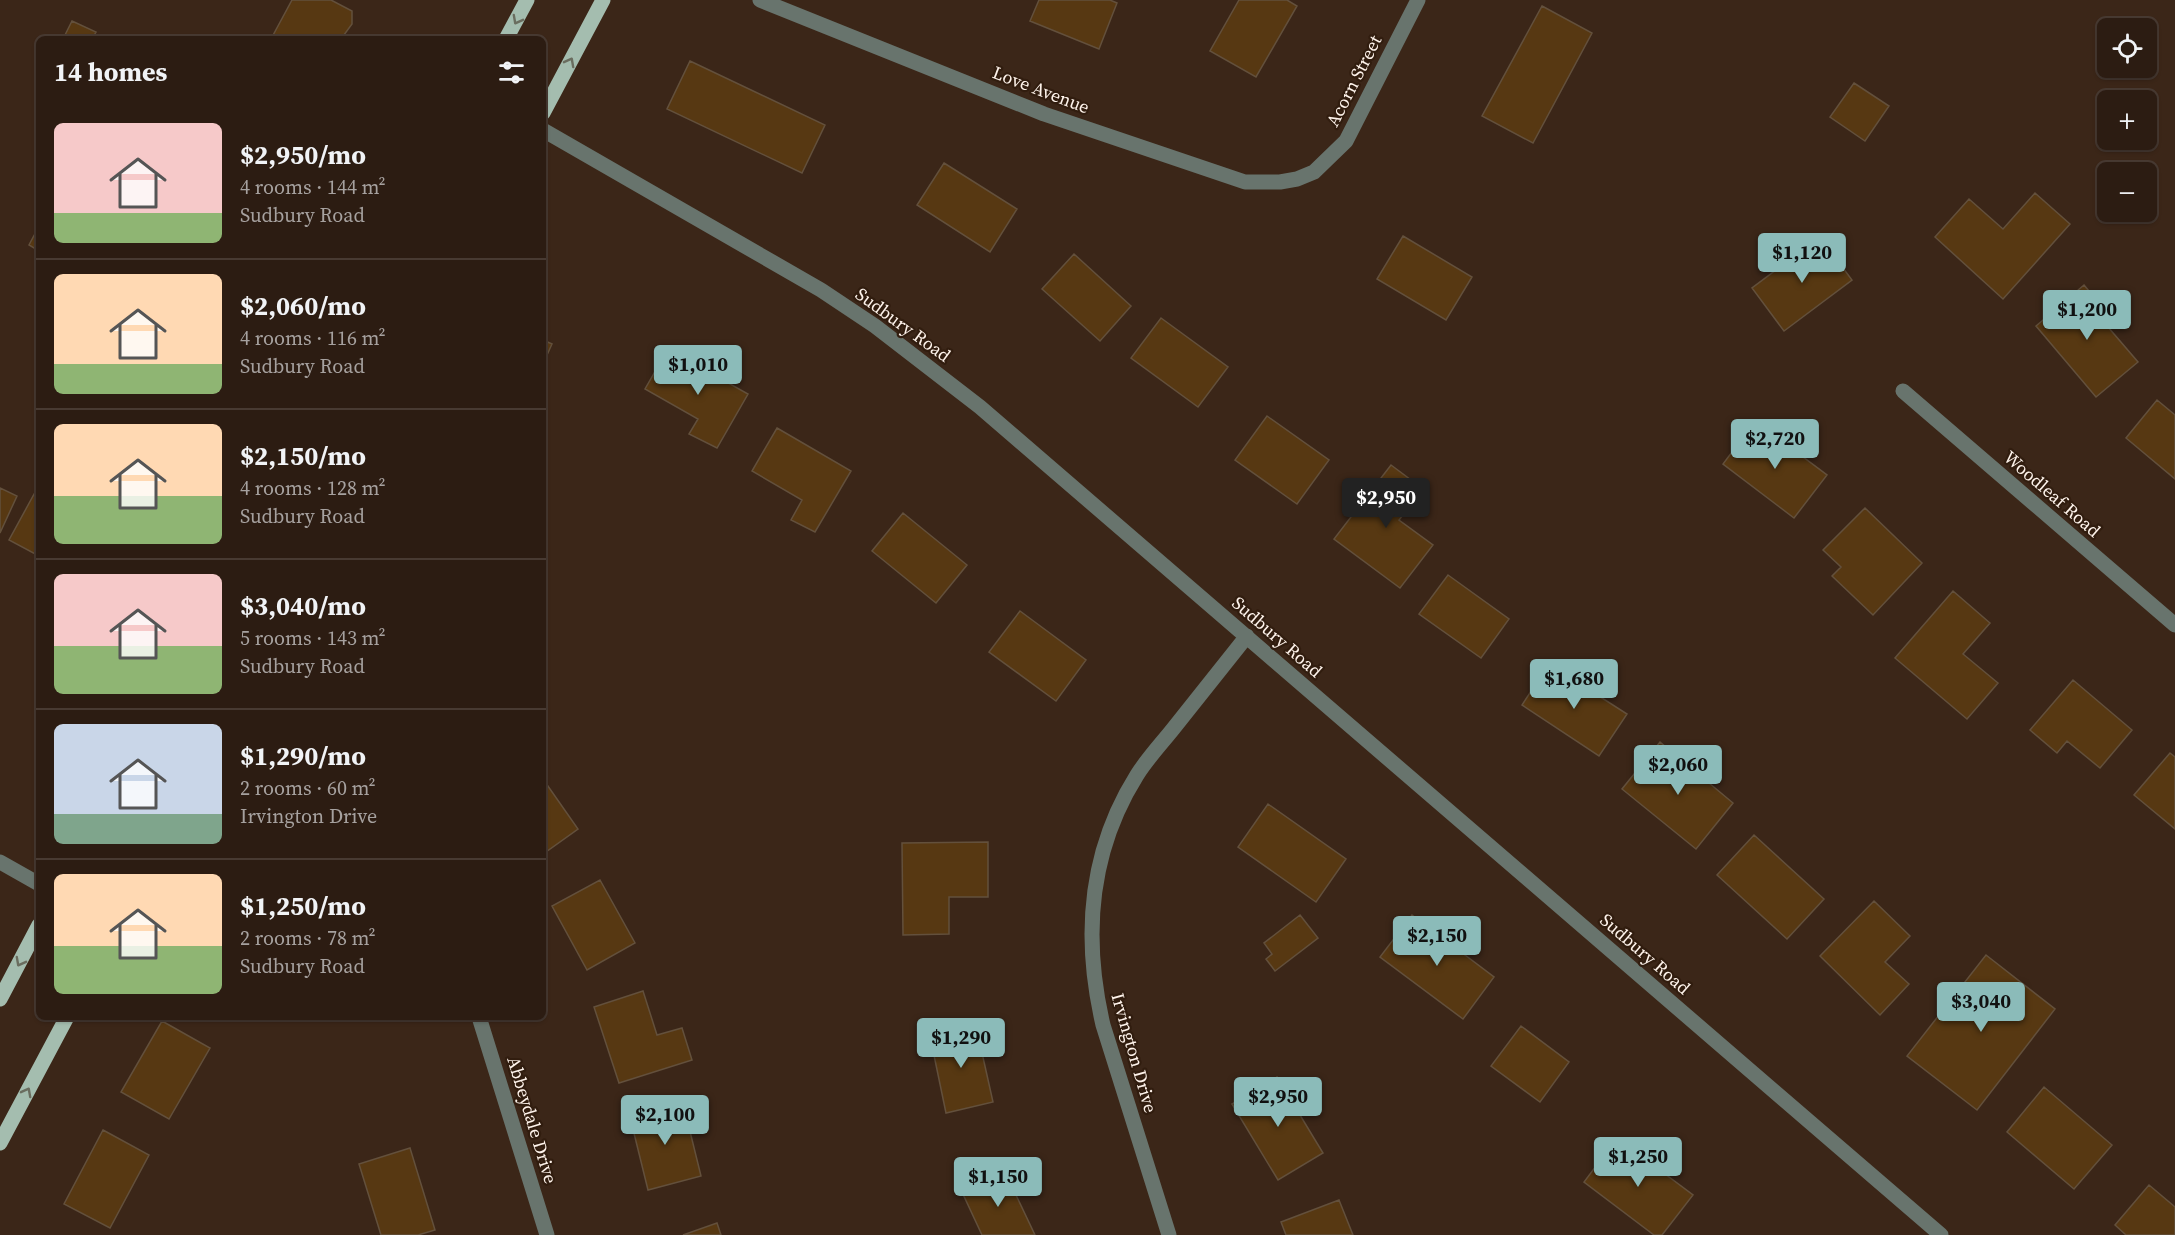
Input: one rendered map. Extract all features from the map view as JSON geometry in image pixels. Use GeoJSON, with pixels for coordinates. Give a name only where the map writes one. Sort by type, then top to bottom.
{"type":"FeatureCollection","features":[{"type":"Feature","properties":{"kind":"main road"},"geometry":{"type":"LineString","coordinates":[[508,36],[527,0]]}},
{"type":"Feature","properties":{"kind":"main road"},"geometry":{"type":"LineString","coordinates":[[546,107],[603,0]]}},
{"type":"Feature","properties":{"kind":"main road"},"geometry":{"type":"LineString","coordinates":[[0,999],[36,931]]}},
{"type":"Feature","properties":{"kind":"main road"},"geometry":{"type":"LineString","coordinates":[[0,1143],[65,1020]]}},
{"type":"Feature","properties":{"kind":"street","name":"Love Avenue"},"geometry":{"type":"LineString","coordinates":[[760,0],[1044,114],[1245,182],[1280,183],[1314,172]]}},
{"type":"Feature","properties":{"kind":"street","name":"Acorn Street"},"geometry":{"type":"LineString","coordinates":[[1314,172],[1346,141],[1418,0]]}},
{"type":"Feature","properties":{"kind":"street","name":"Sudbury Road"},"geometry":{"type":"LineString","coordinates":[[546,132],[821,290],[875,326],[980,407],[1941,1235]]}},
{"type":"Feature","properties":{"kind":"street","name":"Woodleaf Road"},"geometry":{"type":"LineString","coordinates":[[1903,391],[2175,626]]}},
{"type":"Feature","properties":{"kind":"street","name":"Irvington Drive"},"geometry":{"type":"LineString","coordinates":[[1169,1235],[1101,1016],[1091,937],[1093,901],[1097,874],[1112,823],[1137,775],[1247,636]]}},
{"type":"Feature","properties":{"kind":"street"},"geometry":{"type":"LineString","coordinates":[[0,862],[36,882]]}},
{"type":"Feature","properties":{"kind":"street","name":"Abbeydale Drive"},"geometry":{"type":"LineString","coordinates":[[480,1020],[547,1235]]}},
{"type":"Feature","properties":{"kind":"building"},"geometry":{"type":"Polygon","coordinates":[[[292,0],[331,0],[352,11],[352,24],[343,36],[273,36],[292,0]]]}},
{"type":"Feature","properties":{"kind":"building"},"geometry":{"type":"Polygon","coordinates":[[[1039,0],[1110,0],[1117,3],[1099,49],[1030,21],[1039,0]]]}},
{"type":"Feature","properties":{"kind":"building"},"geometry":{"type":"Polygon","coordinates":[[[1239,0],[1287,0],[1297,6],[1256,77],[1210,51],[1239,0]]]}},
{"type":"Feature","properties":{"kind":"building"},"geometry":{"type":"Polygon","coordinates":[[[1542,6],[1592,33],[1533,143],[1482,116],[1542,6]]]}},
{"type":"Feature","properties":{"kind":"building"},"geometry":{"type":"Polygon","coordinates":[[[72,21],[96,32],[94,36],[64,36],[72,21]]]}},
{"type":"Feature","properties":{"kind":"building"},"geometry":{"type":"Polygon","coordinates":[[[690,61],[825,125],[802,173],[667,109],[690,61]]]}},
{"type":"Feature","properties":{"kind":"building"},"geometry":{"type":"Polygon","coordinates":[[[1854,83],[1889,106],[1865,141],[1830,117],[1854,83]]]}},
{"type":"Feature","properties":{"kind":"building"},"geometry":{"type":"Polygon","coordinates":[[[944,163],[1017,209],[990,252],[917,205],[944,163]]]}},
{"type":"Feature","properties":{"kind":"building"},"geometry":{"type":"Polygon","coordinates":[[[2035,193],[2070,224],[2003,299],[1935,237],[1969,199],[2003,229],[2035,193]]]}},
{"type":"Feature","properties":{"kind":"building"},"geometry":{"type":"Polygon","coordinates":[[[36,232],[36,249],[29,245],[36,232]]]}},
{"type":"Feature","properties":{"kind":"building"},"geometry":{"type":"Polygon","coordinates":[[[1403,236],[1472,277],[1446,320],[1377,279],[1403,236]]]}},
{"type":"Feature","properties":{"kind":"building"},"geometry":{"type":"Polygon","coordinates":[[[1820,237],[1852,280],[1784,331],[1752,288],[1820,237]]]}},
{"type":"Feature","properties":{"kind":"building"},"geometry":{"type":"Polygon","coordinates":[[[1074,254],[1131,306],[1100,341],[1042,289],[1074,254]]]}},
{"type":"Feature","properties":{"kind":"building"},"geometry":{"type":"Polygon","coordinates":[[[2084,285],[2108,314],[2102,320],[2138,362],[2096,397],[2036,326],[2084,285]]]}},
{"type":"Feature","properties":{"kind":"building"},"geometry":{"type":"Polygon","coordinates":[[[1161,318],[1228,367],[1198,407],[1131,358],[1161,318]]]}},
{"type":"Feature","properties":{"kind":"building"},"geometry":{"type":"Polygon","coordinates":[[[546,341],[552,344],[546,357],[546,341]]]}},
{"type":"Feature","properties":{"kind":"building"},"geometry":{"type":"Polygon","coordinates":[[[668,349],[748,394],[717,448],[689,434],[698,419],[645,389],[668,349]]]}},
{"type":"Feature","properties":{"kind":"building"},"geometry":{"type":"Polygon","coordinates":[[[2157,400],[2175,415],[2175,479],[2126,438],[2157,400]]]}},
{"type":"Feature","properties":{"kind":"building"},"geometry":{"type":"Polygon","coordinates":[[[1267,416],[1329,460],[1297,504],[1235,460],[1267,416]]]}},
{"type":"Feature","properties":{"kind":"building"},"geometry":{"type":"Polygon","coordinates":[[[1755,421],[1827,475],[1794,518],[1723,464],[1755,421]]]}},
{"type":"Feature","properties":{"kind":"building"},"geometry":{"type":"Polygon","coordinates":[[[777,428],[851,471],[815,532],[791,520],[802,500],[752,471],[777,428]]]}},
{"type":"Feature","properties":{"kind":"building"},"geometry":{"type":"Polygon","coordinates":[[[1391,465],[1423,489],[1399,520],[1433,545],[1400,588],[1334,539],[1391,465]]]}},
{"type":"Feature","properties":{"kind":"building"},"geometry":{"type":"Polygon","coordinates":[[[0,488],[17,496],[0,533],[0,488]]]}},
{"type":"Feature","properties":{"kind":"building"},"geometry":{"type":"Polygon","coordinates":[[[36,490],[36,554],[9,540],[36,490]]]}},
{"type":"Feature","properties":{"kind":"building"},"geometry":{"type":"Polygon","coordinates":[[[1865,508],[1922,563],[1873,615],[1832,576],[1841,567],[1823,550],[1865,508]]]}},
{"type":"Feature","properties":{"kind":"building"},"geometry":{"type":"Polygon","coordinates":[[[903,513],[967,565],[936,603],[872,551],[903,513]]]}},
{"type":"Feature","properties":{"kind":"building"},"geometry":{"type":"Polygon","coordinates":[[[1448,575],[1509,619],[1481,658],[1419,614],[1448,575]]]}},
{"type":"Feature","properties":{"kind":"building"},"geometry":{"type":"Polygon","coordinates":[[[1953,591],[1990,623],[1963,654],[1998,683],[1967,719],[1895,658],[1953,591]]]}},
{"type":"Feature","properties":{"kind":"building"},"geometry":{"type":"Polygon","coordinates":[[[1020,611],[1086,660],[1056,701],[989,652],[1020,611]]]}},
{"type":"Feature","properties":{"kind":"building"},"geometry":{"type":"Polygon","coordinates":[[[1549,664],[1627,714],[1599,756],[1522,705],[1549,664]]]}},
{"type":"Feature","properties":{"kind":"building"},"geometry":{"type":"Polygon","coordinates":[[[2073,680],[2132,730],[2100,768],[2067,741],[2057,753],[2030,730],[2073,680]]]}},
{"type":"Feature","properties":{"kind":"building"},"geometry":{"type":"Polygon","coordinates":[[[1660,742],[1733,803],[1696,849],[1622,789],[1660,742]]]}},
{"type":"Feature","properties":{"kind":"building"},"geometry":{"type":"Polygon","coordinates":[[[2170,753],[2175,757],[2175,829],[2134,795],[2170,753]]]}},
{"type":"Feature","properties":{"kind":"building"},"geometry":{"type":"Polygon","coordinates":[[[546,783],[578,829],[546,852],[546,783]]]}},
{"type":"Feature","properties":{"kind":"building"},"geometry":{"type":"Polygon","coordinates":[[[1268,804],[1346,859],[1316,902],[1238,847],[1268,804]]]}},
{"type":"Feature","properties":{"kind":"building"},"geometry":{"type":"Polygon","coordinates":[[[1754,835],[1824,899],[1787,939],[1717,875],[1754,835]]]}},
{"type":"Feature","properties":{"kind":"building"},"geometry":{"type":"Polygon","coordinates":[[[988,842],[988,897],[949,897],[949,934],[903,935],[902,843],[988,842]]]}},
{"type":"Feature","properties":{"kind":"building"},"geometry":{"type":"Polygon","coordinates":[[[600,880],[635,943],[587,970],[552,906],[600,880]]]}},
{"type":"Feature","properties":{"kind":"building"},"geometry":{"type":"Polygon","coordinates":[[[1874,901],[1910,936],[1885,962],[1909,984],[1880,1015],[1820,956],[1874,901]]]}},
{"type":"Feature","properties":{"kind":"building"},"geometry":{"type":"Polygon","coordinates":[[[1300,915],[1318,938],[1275,971],[1266,959],[1272,954],[1264,943],[1300,915]]]}},
{"type":"Feature","properties":{"kind":"building"},"geometry":{"type":"Polygon","coordinates":[[[1412,915],[1494,977],[1463,1019],[1380,957],[1412,915]]]}},
{"type":"Feature","properties":{"kind":"building"},"geometry":{"type":"Polygon","coordinates":[[[1986,955],[2055,1009],[1977,1110],[1907,1056],[1986,955]]]}},
{"type":"Feature","properties":{"kind":"building"},"geometry":{"type":"Polygon","coordinates":[[[643,991],[657,1035],[682,1028],[692,1060],[619,1083],[594,1007],[643,991]]]}},
{"type":"Feature","properties":{"kind":"building"},"geometry":{"type":"Polygon","coordinates":[[[162,1021],[210,1048],[169,1119],[121,1092],[162,1021]]]}},
{"type":"Feature","properties":{"kind":"building"},"geometry":{"type":"Polygon","coordinates":[[[976,1026],[993,1102],[946,1113],[930,1036],[976,1026]]]}},
{"type":"Feature","properties":{"kind":"building"},"geometry":{"type":"Polygon","coordinates":[[[1521,1026],[1569,1062],[1540,1102],[1491,1066],[1521,1026]]]}},
{"type":"Feature","properties":{"kind":"building"},"geometry":{"type":"Polygon","coordinates":[[[1277,1077],[1323,1153],[1278,1180],[1232,1104],[1277,1077]]]}},
{"type":"Feature","properties":{"kind":"building"},"geometry":{"type":"Polygon","coordinates":[[[2044,1087],[2112,1145],[2074,1189],[2007,1132],[2044,1087]]]}},
{"type":"Feature","properties":{"kind":"building"},"geometry":{"type":"Polygon","coordinates":[[[683,1103],[701,1176],[648,1190],[630,1117],[683,1103]]]}},
{"type":"Feature","properties":{"kind":"building"},"geometry":{"type":"Polygon","coordinates":[[[103,1130],[149,1155],[110,1228],[64,1204],[103,1130]]]}},
{"type":"Feature","properties":{"kind":"building"},"geometry":{"type":"Polygon","coordinates":[[[1617,1138],[1693,1195],[1662,1235],[1654,1235],[1584,1182],[1617,1138]]]}},
{"type":"Feature","properties":{"kind":"building"},"geometry":{"type":"Polygon","coordinates":[[[410,1148],[435,1230],[418,1235],[381,1235],[359,1164],[410,1148]]]}},
{"type":"Feature","properties":{"kind":"building"},"geometry":{"type":"Polygon","coordinates":[[[1005,1172],[1035,1235],[982,1235],[962,1192],[1005,1172]]]}},
{"type":"Feature","properties":{"kind":"building"},"geometry":{"type":"Polygon","coordinates":[[[2149,1185],[2175,1207],[2175,1235],[2126,1235],[2115,1225],[2149,1185]]]}},
{"type":"Feature","properties":{"kind":"building"},"geometry":{"type":"Polygon","coordinates":[[[1339,1200],[1353,1235],[1286,1235],[1281,1222],[1339,1200]]]}},
{"type":"Feature","properties":{"kind":"building"},"geometry":{"type":"Polygon","coordinates":[[[717,1223],[721,1235],[683,1235],[717,1223]]]}}]}
